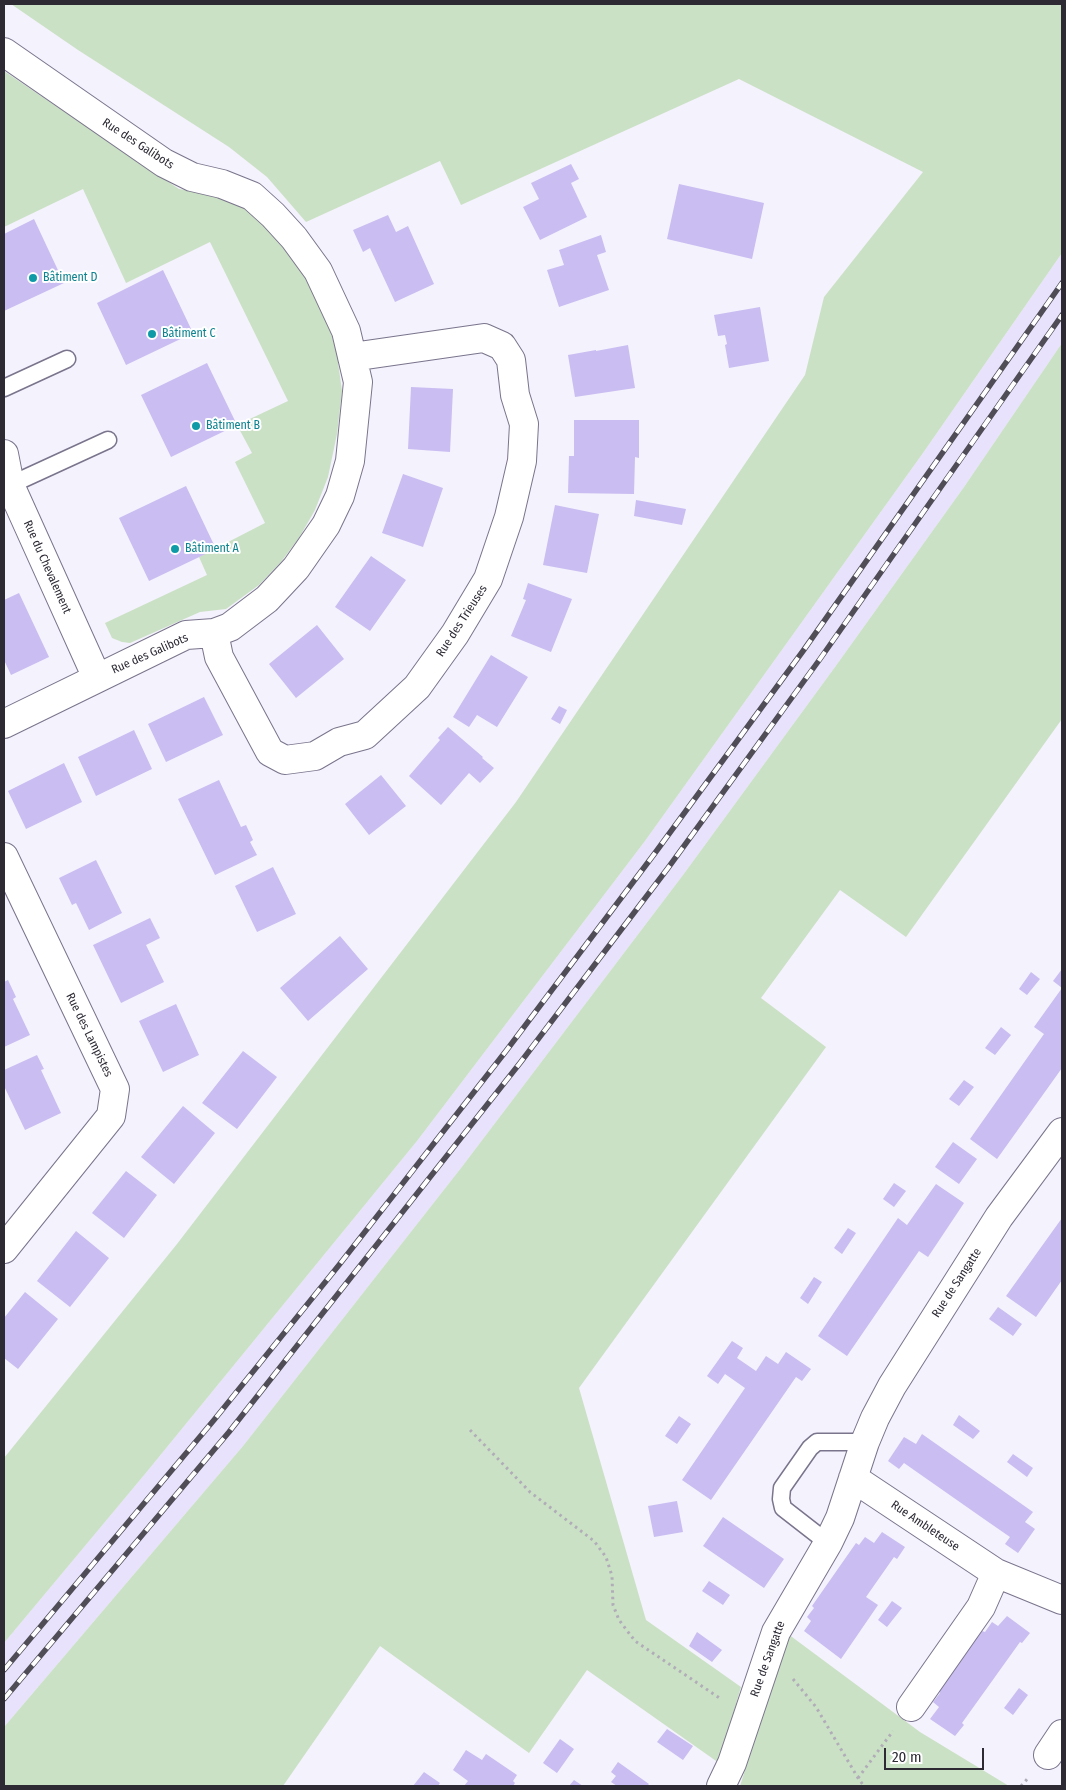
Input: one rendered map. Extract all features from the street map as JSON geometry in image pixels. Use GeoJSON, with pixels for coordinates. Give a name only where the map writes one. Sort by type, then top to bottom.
{"type":"FeatureCollection","features":[{"type":"Feature","properties":{"kind":"street","name":"Rue des Galibots"},"geometry":{"type":"LineString","coordinates":[[4,52],[164,163],[192,177],[222,184],[252,196],[266,209],[294,238],[318,271],[346,330],[358,382],[350,461],[340,496],[330,518],[296,568],[268,599],[230,626],[214,633],[186,635],[4,724]]}},
{"type":"Feature","properties":{"kind":"street","name":"Rue des Trieuses"},"geometry":{"type":"LineString","coordinates":[[214,633],[219,657],[270,752],[285,760],[315,756],[339,742],[365,735],[417,687],[455,634],[488,579],[509,517],[522,461],[524,424],[514,395],[511,360],[502,346],[484,338],[352,357]]}},
{"type":"Feature","properties":{"kind":"street","name":"Rue du Chevalement"},"geometry":{"type":"LineString","coordinates":[[4,454],[10,485],[97,678]]}},
{"type":"Feature","properties":{"kind":"street","name":"Rue des Lampistes"},"geometry":{"type":"LineString","coordinates":[[4,857],[115,1089],[111,1116],[4,1249]]}},
{"type":"Feature","properties":{"kind":"street","name":"Rue de Sangatte"},"geometry":{"type":"LineString","coordinates":[[722,1785],[732,1763],[776,1632],[828,1543],[840,1518],[865,1442],[875,1418],[892,1386],[999,1217],[1062,1132]]}},
{"type":"Feature","properties":{"kind":"street","name":"Rue Ambleteuse"},"geometry":{"type":"LineString","coordinates":[[854,1478],[996,1574],[1062,1600]]}},
{"type":"Feature","properties":{"kind":"street"},"geometry":{"type":"LineString","coordinates":[[911,1708],[981,1607],[996,1574]]}},
{"type":"Feature","properties":{"kind":"lane"},"geometry":{"type":"LineString","coordinates":[[4,388],[67,359]]}},
{"type":"Feature","properties":{"kind":"lane"},"geometry":{"type":"LineString","coordinates":[[10,485],[108,440]]}},
{"type":"Feature","properties":{"kind":"lane"},"geometry":{"type":"LineString","coordinates":[[828,1543],[783,1508],[781,1499],[782,1488],[810,1448],[817,1442],[865,1442]]}},
{"type":"Feature","properties":{"kind":"path"},"geometry":{"type":"LineString","coordinates":[[470,1430],[530,1492],[594,1541],[606,1557],[612,1576],[613,1605],[619,1620],[634,1641],[725,1702],[749,1710]]}},
{"type":"Feature","properties":{"kind":"path"},"geometry":{"type":"LineString","coordinates":[[769,1649],[816,1707],[864,1786]]}},
{"type":"Feature","properties":{"kind":"path"},"geometry":{"type":"LineString","coordinates":[[858,1778],[911,1708]]}},
{"type":"Feature","properties":{"kind":"shaded area"},"geometry":{"type":"Polygon","coordinates":[[[1062,253],[1062,343],[964,487],[835,667],[683,875],[461,1168],[243,1446],[4,1727],[4,1643],[145,1474],[417,1141],[645,841],[923,453],[1062,253]]]}},
{"type":"Feature","properties":{"kind":"green space"},"geometry":{"type":"Polygon","coordinates":[[[11,4],[1062,4],[1062,253],[923,453],[645,841],[417,1141],[145,1474],[4,1643],[4,1458],[177,1244],[516,802],[805,375],[824,297],[923,172],[739,79],[461,205],[440,161],[306,222],[267,177],[229,147],[78,50],[11,4]]]}},
{"type":"Feature","properties":{"kind":"green space"},"geometry":{"type":"Polygon","coordinates":[[[4,71],[179,189],[227,197],[240,203],[271,230],[311,283],[326,314],[337,355],[342,391],[337,434],[328,477],[315,510],[299,538],[281,562],[259,585],[226,609],[200,612],[130,643],[112,638],[105,623],[207,575],[199,557],[265,523],[235,462],[252,453],[237,425],[288,401],[210,242],[126,283],[83,189],[4,227],[4,71]]]}},
{"type":"Feature","properties":{"kind":"green space"},"geometry":{"type":"Polygon","coordinates":[[[1062,343],[1062,719],[906,937],[840,890],[761,998],[826,1047],[579,1388],[646,1620],[741,1687],[719,1763],[587,1670],[529,1753],[380,1646],[283,1786],[4,1786],[4,1727],[243,1446],[461,1168],[683,875],[835,667],[964,487],[1062,343]]]}},
{"type":"Feature","properties":{"kind":"green space"},"geometry":{"type":"Polygon","coordinates":[[[788,1634],[920,1732],[1009,1786],[740,1786],[788,1634]]]}},
{"type":"Feature","properties":{"kind":"building"},"geometry":{"type":"Polygon","coordinates":[[[571,164],[579,179],[571,183],[587,217],[540,240],[523,207],[539,199],[531,183],[571,164]]]}},
{"type":"Feature","properties":{"kind":"building"},"geometry":{"type":"Polygon","coordinates":[[[679,184],[764,203],[752,259],[667,239],[679,184]]]}},
{"type":"Feature","properties":{"kind":"building"},"geometry":{"type":"Polygon","coordinates":[[[388,215],[396,232],[408,226],[434,284],[395,302],[370,248],[363,252],[353,230],[388,215]]]}},
{"type":"Feature","properties":{"kind":"building"},"geometry":{"type":"Polygon","coordinates":[[[34,219],[64,283],[4,311],[4,234],[34,219]]]}},
{"type":"Feature","properties":{"kind":"building"},"geometry":{"type":"Polygon","coordinates":[[[601,235],[606,252],[597,255],[609,290],[559,307],[547,270],[564,265],[559,250],[601,235]]]}},
{"type":"Feature","properties":{"kind":"building"},"geometry":{"type":"Polygon","coordinates":[[[163,270],[193,333],[126,365],[97,303],[163,270]]]}},
{"type":"Feature","properties":{"kind":"building"},"geometry":{"type":"Polygon","coordinates":[[[760,307],[769,361],[729,368],[725,335],[718,336],[714,315],[760,307]]]}},
{"type":"Feature","properties":{"kind":"building"},"geometry":{"type":"Polygon","coordinates":[[[628,345],[635,388],[575,397],[568,355],[628,345]]]}},
{"type":"Feature","properties":{"kind":"building"},"geometry":{"type":"Polygon","coordinates":[[[207,363],[237,425],[171,457],[141,395],[207,363]]]}},
{"type":"Feature","properties":{"kind":"building"},"geometry":{"type":"Polygon","coordinates":[[[411,387],[453,389],[450,452],[408,449],[411,387]]]}},
{"type":"Feature","properties":{"kind":"building"},"geometry":{"type":"Polygon","coordinates":[[[574,420],[639,420],[639,458],[635,457],[634,494],[568,493],[569,456],[574,456],[574,420]]]}},
{"type":"Feature","properties":{"kind":"building"},"geometry":{"type":"Polygon","coordinates":[[[403,474],[443,488],[423,547],[382,533],[403,474]]]}},
{"type":"Feature","properties":{"kind":"building"},"geometry":{"type":"Polygon","coordinates":[[[186,486],[216,549],[149,581],[119,518],[186,486]]]}},
{"type":"Feature","properties":{"kind":"building"},"geometry":{"type":"Polygon","coordinates":[[[636,500],[686,509],[682,525],[634,516],[636,500]]]}},
{"type":"Feature","properties":{"kind":"building"},"geometry":{"type":"Polygon","coordinates":[[[555,505],[599,514],[587,573],[543,565],[555,505]]]}},
{"type":"Feature","properties":{"kind":"building"},"geometry":{"type":"Polygon","coordinates":[[[371,556],[406,580],[370,631],[335,607],[371,556]]]}},
{"type":"Feature","properties":{"kind":"building"},"geometry":{"type":"Polygon","coordinates":[[[528,583],[572,599],[551,652],[511,636],[526,600],[523,599],[528,583]]]}},
{"type":"Feature","properties":{"kind":"building"},"geometry":{"type":"Polygon","coordinates":[[[19,593],[49,657],[11,675],[4,660],[4,600],[19,593]]]}},
{"type":"Feature","properties":{"kind":"building"},"geometry":{"type":"Polygon","coordinates":[[[317,625],[344,659],[296,698],[269,664],[317,625]]]}},
{"type":"Feature","properties":{"kind":"building"},"geometry":{"type":"Polygon","coordinates":[[[491,655],[528,677],[497,727],[477,715],[469,727],[453,717],[491,655]]]}},
{"type":"Feature","properties":{"kind":"building"},"geometry":{"type":"Polygon","coordinates":[[[204,697],[223,735],[166,762],[148,724],[204,697]]]}},
{"type":"Feature","properties":{"kind":"building"},"geometry":{"type":"Polygon","coordinates":[[[559,706],[567,710],[560,724],[551,719],[559,706]]]}},
{"type":"Feature","properties":{"kind":"building"},"geometry":{"type":"Polygon","coordinates":[[[448,727],[494,768],[480,783],[469,773],[441,805],[409,776],[440,740],[438,738],[448,727]]]}},
{"type":"Feature","properties":{"kind":"building"},"geometry":{"type":"Polygon","coordinates":[[[134,730],[152,769],[96,796],[78,757],[134,730]]]}},
{"type":"Feature","properties":{"kind":"building"},"geometry":{"type":"Polygon","coordinates":[[[64,763],[82,802],[26,829],[8,791],[64,763]]]}},
{"type":"Feature","properties":{"kind":"building"},"geometry":{"type":"Polygon","coordinates":[[[381,775],[406,806],[369,835],[345,804],[381,775]]]}},
{"type":"Feature","properties":{"kind":"building"},"geometry":{"type":"Polygon","coordinates":[[[219,780],[241,827],[246,825],[253,840],[250,842],[257,855],[215,875],[178,799],[219,780]]]}},
{"type":"Feature","properties":{"kind":"building"},"geometry":{"type":"Polygon","coordinates":[[[96,860],[122,913],[89,930],[76,903],[72,905],[59,878],[96,860]]]}},
{"type":"Feature","properties":{"kind":"building"},"geometry":{"type":"Polygon","coordinates":[[[273,867],[296,914],[257,932],[235,886],[273,867]]]}},
{"type":"Feature","properties":{"kind":"building"},"geometry":{"type":"Polygon","coordinates":[[[150,918],[160,938],[146,945],[164,982],[121,1003],[93,945],[150,918]]]}},
{"type":"Feature","properties":{"kind":"building"},"geometry":{"type":"Polygon","coordinates":[[[340,936],[368,969],[308,1021],[280,988],[340,936]]]}},
{"type":"Feature","properties":{"kind":"building"},"geometry":{"type":"Polygon","coordinates":[[[1062,969],[1062,988],[1053,981],[1062,969]]]}},
{"type":"Feature","properties":{"kind":"building"},"geometry":{"type":"Polygon","coordinates":[[[1031,972],[1040,979],[1027,995],[1019,989],[1031,972]]]}},
{"type":"Feature","properties":{"kind":"building"},"geometry":{"type":"Polygon","coordinates":[[[8,980],[16,997],[13,999],[30,1035],[4,1047],[4,982],[8,980]]]}},
{"type":"Feature","properties":{"kind":"building"},"geometry":{"type":"Polygon","coordinates":[[[1062,988],[1062,1068],[997,1159],[970,1139],[1044,1034],[1034,1027],[1062,988]]]}},
{"type":"Feature","properties":{"kind":"building"},"geometry":{"type":"Polygon","coordinates":[[[176,1004],[199,1055],[163,1072],[139,1021],[176,1004]]]}},
{"type":"Feature","properties":{"kind":"building"},"geometry":{"type":"Polygon","coordinates":[[[1001,1027],[1011,1035],[995,1055],[985,1048],[1001,1027]]]}},
{"type":"Feature","properties":{"kind":"building"},"geometry":{"type":"Polygon","coordinates":[[[243,1051],[277,1077],[237,1129],[202,1103],[243,1051]]]}},
{"type":"Feature","properties":{"kind":"building"},"geometry":{"type":"Polygon","coordinates":[[[37,1055],[44,1069],[41,1070],[61,1113],[25,1130],[4,1086],[4,1070],[37,1055]]]}},
{"type":"Feature","properties":{"kind":"building"},"geometry":{"type":"Polygon","coordinates":[[[964,1080],[974,1087],[959,1106],[949,1099],[964,1080]]]}},
{"type":"Feature","properties":{"kind":"building"},"geometry":{"type":"Polygon","coordinates":[[[183,1106],[215,1133],[174,1184],[141,1157],[183,1106]]]}},
{"type":"Feature","properties":{"kind":"building"},"geometry":{"type":"Polygon","coordinates":[[[953,1142],[977,1159],[959,1184],[935,1167],[953,1142]]]}},
{"type":"Feature","properties":{"kind":"building"},"geometry":{"type":"Polygon","coordinates":[[[126,1171],[157,1195],[124,1238],[92,1213],[126,1171]]]}},
{"type":"Feature","properties":{"kind":"building"},"geometry":{"type":"Polygon","coordinates":[[[894,1183],[906,1191],[894,1207],[883,1199],[894,1183]]]}},
{"type":"Feature","properties":{"kind":"building"},"geometry":{"type":"Polygon","coordinates":[[[936,1184],[964,1203],[928,1257],[919,1251],[847,1356],[818,1336],[898,1218],[907,1225],[936,1184]]]}},
{"type":"Feature","properties":{"kind":"building"},"geometry":{"type":"Polygon","coordinates":[[[1062,1218],[1062,1280],[1036,1317],[1006,1296],[1062,1218]]]}},
{"type":"Feature","properties":{"kind":"building"},"geometry":{"type":"Polygon","coordinates":[[[848,1228],[856,1233],[842,1254],[834,1248],[848,1228]]]}},
{"type":"Feature","properties":{"kind":"building"},"geometry":{"type":"Polygon","coordinates":[[[76,1231],[109,1258],[70,1307],[37,1281],[76,1231]]]}},
{"type":"Feature","properties":{"kind":"building"},"geometry":{"type":"Polygon","coordinates":[[[814,1277],[822,1282],[808,1304],[800,1298],[814,1277]]]}},
{"type":"Feature","properties":{"kind":"building"},"geometry":{"type":"Polygon","coordinates":[[[25,1292],[58,1319],[18,1369],[4,1358],[4,1318],[25,1292]]]}},
{"type":"Feature","properties":{"kind":"building"},"geometry":{"type":"Polygon","coordinates":[[[998,1307],[1022,1324],[1013,1336],[989,1319],[998,1307]]]}},
{"type":"Feature","properties":{"kind":"building"},"geometry":{"type":"Polygon","coordinates":[[[732,1341],[743,1348],[737,1358],[756,1371],[766,1356],[778,1364],[786,1352],[811,1369],[802,1381],[796,1377],[711,1500],[682,1480],[745,1388],[725,1374],[718,1384],[707,1376],[732,1341]]]}},
{"type":"Feature","properties":{"kind":"building"},"geometry":{"type":"Polygon","coordinates":[[[959,1415],[980,1431],[973,1439],[953,1425],[959,1415]]]}},
{"type":"Feature","properties":{"kind":"building"},"geometry":{"type":"Polygon","coordinates":[[[679,1416],[691,1424],[677,1444],[665,1436],[679,1416]]]}},
{"type":"Feature","properties":{"kind":"building"},"geometry":{"type":"Polygon","coordinates":[[[922,1434],[1033,1512],[1025,1522],[1035,1529],[1018,1553],[1005,1544],[1010,1537],[904,1463],[899,1469],[888,1461],[904,1437],[916,1444],[922,1434]]]}},
{"type":"Feature","properties":{"kind":"building"},"geometry":{"type":"Polygon","coordinates":[[[1013,1454],[1033,1468],[1027,1477],[1007,1462],[1013,1454]]]}},
{"type":"Feature","properties":{"kind":"building"},"geometry":{"type":"Polygon","coordinates":[[[677,1501],[683,1532],[654,1537],[648,1506],[677,1501]]]}},
{"type":"Feature","properties":{"kind":"building"},"geometry":{"type":"Polygon","coordinates":[[[723,1517],[784,1559],[764,1588],[703,1546],[723,1517]]]}},
{"type":"Feature","properties":{"kind":"building"},"geometry":{"type":"Polygon","coordinates":[[[882,1532],[905,1547],[897,1559],[894,1557],[866,1597],[878,1605],[841,1659],[804,1631],[811,1621],[807,1617],[814,1608],[812,1606],[856,1543],[859,1545],[865,1537],[874,1543],[882,1532]]]}},
{"type":"Feature","properties":{"kind":"building"},"geometry":{"type":"Polygon","coordinates":[[[709,1581],[730,1595],[723,1605],[702,1591],[709,1581]]]}},
{"type":"Feature","properties":{"kind":"building"},"geometry":{"type":"Polygon","coordinates":[[[892,1601],[902,1608],[887,1627],[878,1620],[892,1601]]]}},
{"type":"Feature","properties":{"kind":"building"},"geometry":{"type":"Polygon","coordinates":[[[1007,1616],[1030,1633],[1022,1643],[1020,1642],[962,1723],[964,1725],[955,1736],[930,1719],[939,1707],[933,1702],[940,1693],[938,1690],[982,1631],[985,1632],[992,1622],[998,1626],[1007,1616]]]}},
{"type":"Feature","properties":{"kind":"building"},"geometry":{"type":"Polygon","coordinates":[[[697,1632],[722,1650],[712,1662],[689,1646],[697,1632]]]}},
{"type":"Feature","properties":{"kind":"building"},"geometry":{"type":"Polygon","coordinates":[[[1019,1688],[1028,1695],[1013,1715],[1004,1708],[1019,1688]]]}},
{"type":"Feature","properties":{"kind":"building"},"geometry":{"type":"Polygon","coordinates":[[[667,1729],[693,1746],[683,1760],[657,1742],[667,1729]]]}},
{"type":"Feature","properties":{"kind":"building"},"geometry":{"type":"Polygon","coordinates":[[[560,1739],[574,1749],[557,1773],[543,1763],[560,1739]]]}},
{"type":"Feature","properties":{"kind":"building"},"geometry":{"type":"Polygon","coordinates":[[[466,1750],[482,1760],[486,1754],[517,1775],[513,1781],[515,1783],[513,1786],[464,1786],[468,1781],[453,1770],[466,1750]]]}},
{"type":"Feature","properties":{"kind":"building"},"geometry":{"type":"Polygon","coordinates":[[[618,1762],[649,1784],[647,1786],[617,1786],[611,1782],[616,1776],[611,1772],[618,1762]]]}},
{"type":"Feature","properties":{"kind":"building"},"geometry":{"type":"Polygon","coordinates":[[[424,1772],[440,1783],[438,1786],[413,1786],[424,1772]]]}},
{"type":"Feature","properties":{"kind":"building"},"geometry":{"type":"Polygon","coordinates":[[[574,1780],[583,1786],[569,1786],[574,1780]]]}},
{"type":"Feature","properties":{"kind":"railway"},"geometry":{"type":"LineString","coordinates":[[4,1670],[214,1420],[339,1265],[506,1051],[655,853],[803,651],[1062,283]]}},
{"type":"Feature","properties":{"kind":"railway"},"geometry":{"type":"LineString","coordinates":[[4,1699],[229,1432],[520,1063],[668,868],[820,659],[1062,315]]}},
{"type":"Feature","properties":{"kind":"place","name":"Bâtiment D"},"geometry":{"type":"Point","coordinates":[33,278]}},
{"type":"Feature","properties":{"kind":"place","name":"Bâtiment C"},"geometry":{"type":"Point","coordinates":[152,334]}},
{"type":"Feature","properties":{"kind":"place","name":"Bâtiment B"},"geometry":{"type":"Point","coordinates":[196,426]}},
{"type":"Feature","properties":{"kind":"place","name":"Bâtiment A"},"geometry":{"type":"Point","coordinates":[175,549]}}]}
